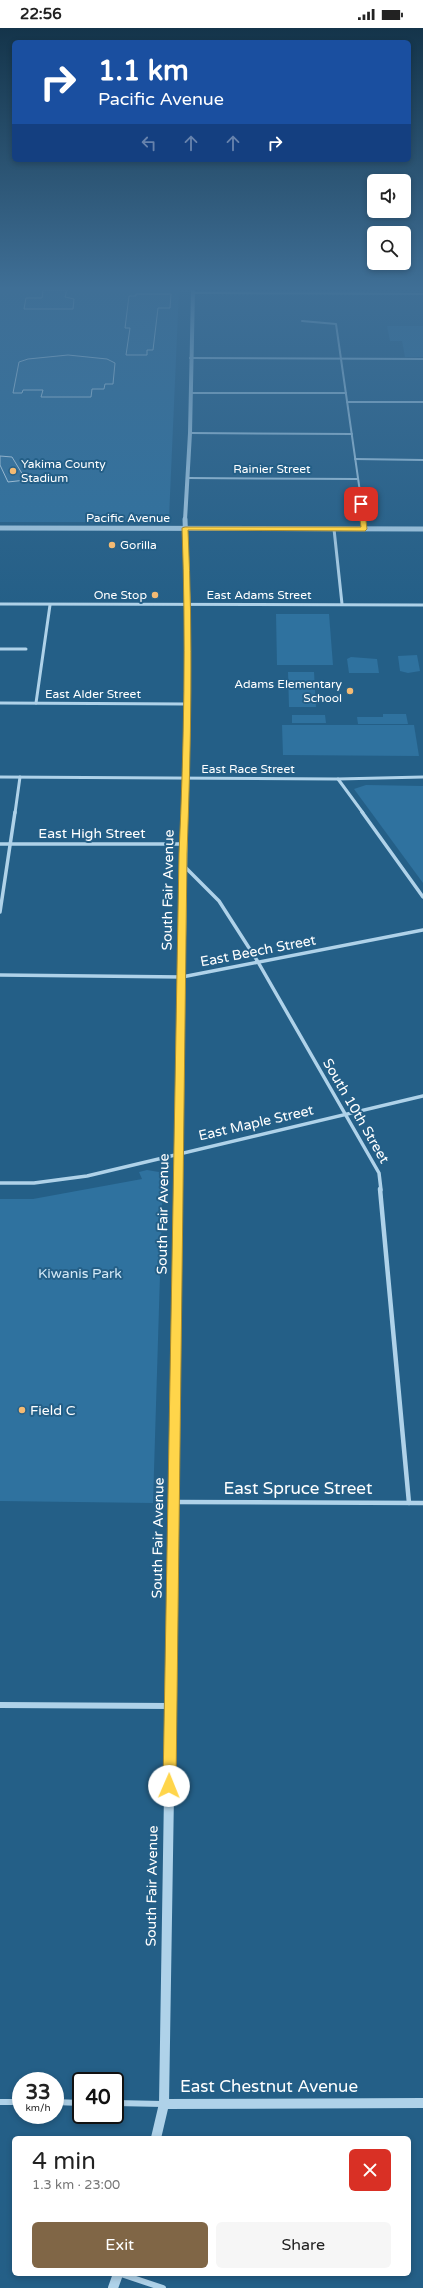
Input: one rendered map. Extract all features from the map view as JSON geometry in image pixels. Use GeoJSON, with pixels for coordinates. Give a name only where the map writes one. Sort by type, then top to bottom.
{"type":"FeatureCollection","features":[{"type":"Feature","properties":{"kind":"street","name":"South Fair Avenue"},"geometry":{"type":"LineString","coordinates":[[156,2136],[164,2104],[183,844],[186,777],[188,605],[185,528],[190,433],[190,395]]}},
{"type":"Feature","properties":{"kind":"street"},"geometry":{"type":"LineString","coordinates":[[346,395],[365,529]]}},
{"type":"Feature","properties":{"kind":"street"},"geometry":{"type":"LineString","coordinates":[[347,402],[423,402]]}},
{"type":"Feature","properties":{"kind":"street"},"geometry":{"type":"LineString","coordinates":[[190,433],[352,434]]}},
{"type":"Feature","properties":{"kind":"street"},"geometry":{"type":"LineString","coordinates":[[355,459],[423,460]]}},
{"type":"Feature","properties":{"kind":"street","name":"Rainier Street"},"geometry":{"type":"LineString","coordinates":[[188,478],[357,479]]}},
{"type":"Feature","properties":{"kind":"street","name":"Pacific Avenue"},"geometry":{"type":"LineString","coordinates":[[0,528],[423,529]]}},
{"type":"Feature","properties":{"kind":"street"},"geometry":{"type":"LineString","coordinates":[[334,529],[342,604]]}},
{"type":"Feature","properties":{"kind":"street","name":"East Adams Street"},"geometry":{"type":"LineString","coordinates":[[0,604],[188,605],[201,603],[423,605]]}},
{"type":"Feature","properties":{"kind":"street"},"geometry":{"type":"LineString","coordinates":[[36,703],[50,605]]}},
{"type":"Feature","properties":{"kind":"street"},"geometry":{"type":"LineString","coordinates":[[0,649],[26,649]]}},
{"type":"Feature","properties":{"kind":"street","name":"East Alder Street"},"geometry":{"type":"LineString","coordinates":[[0,703],[186,704]]}},
{"type":"Feature","properties":{"kind":"street","name":"East Race Street"},"geometry":{"type":"LineString","coordinates":[[0,777],[338,779],[423,777]]}},
{"type":"Feature","properties":{"kind":"street"},"geometry":{"type":"LineString","coordinates":[[0,912],[20,777]]}},
{"type":"Feature","properties":{"kind":"street"},"geometry":{"type":"LineString","coordinates":[[338,779],[423,897]]}},
{"type":"Feature","properties":{"kind":"street","name":"East High Street"},"geometry":{"type":"LineString","coordinates":[[0,844],[183,844]]}},
{"type":"Feature","properties":{"kind":"street","name":"South 10th Street"},"geometry":{"type":"LineString","coordinates":[[183,865],[202,882],[219,901],[258,962],[379,1173],[409,1503]]}},
{"type":"Feature","properties":{"kind":"street","name":"East Beech Street"},"geometry":{"type":"LineString","coordinates":[[0,975],[182,976],[423,930]]}},
{"type":"Feature","properties":{"kind":"street","name":"East Maple Street"},"geometry":{"type":"LineString","coordinates":[[0,1183],[34,1183],[87,1176],[423,1096]]}},
{"type":"Feature","properties":{"kind":"street","name":"East Spruce Street"},"geometry":{"type":"LineString","coordinates":[[173,1502],[423,1503]]}},
{"type":"Feature","properties":{"kind":"street"},"geometry":{"type":"LineString","coordinates":[[0,1705],[171,1706]]}},
{"type":"Feature","properties":{"kind":"street"},"geometry":{"type":"LineString","coordinates":[[0,2102],[12,2102]]}},
{"type":"Feature","properties":{"kind":"street","name":"East Chestnut Avenue"},"geometry":{"type":"LineString","coordinates":[[124,2103],[423,2103]]}},
{"type":"Feature","properties":{"kind":"street"},"geometry":{"type":"LineString","coordinates":[[113,2288],[118,2276]]}},
{"type":"Feature","properties":{"kind":"street"},"geometry":{"type":"LineString","coordinates":[[125,2276],[163,2288]]}},
{"type":"Feature","properties":{"kind":"green space"},"geometry":{"type":"Polygon","coordinates":[[[0,395],[174,395],[169,518],[159,522],[0,522],[0,395]]]}},
{"type":"Feature","properties":{"kind":"green space"},"geometry":{"type":"Polygon","coordinates":[[[276,614],[329,614],[333,665],[277,665],[276,614]]]}},
{"type":"Feature","properties":{"kind":"green space"},"geometry":{"type":"Polygon","coordinates":[[[417,655],[420,671],[408,673],[400,671],[398,656],[417,655]]]}},
{"type":"Feature","properties":{"kind":"green space"},"geometry":{"type":"Polygon","coordinates":[[[351,657],[377,659],[379,673],[349,673],[347,659],[351,657]]]}},
{"type":"Feature","properties":{"kind":"green space"},"geometry":{"type":"Polygon","coordinates":[[[288,672],[314,672],[316,707],[289,707],[288,672]]]}},
{"type":"Feature","properties":{"kind":"green space"},"geometry":{"type":"Polygon","coordinates":[[[383,714],[406,714],[408,724],[358,724],[357,717],[383,717],[383,714]]]}},
{"type":"Feature","properties":{"kind":"green space"},"geometry":{"type":"Polygon","coordinates":[[[292,715],[325,715],[326,723],[292,723],[292,715]]]}},
{"type":"Feature","properties":{"kind":"green space"},"geometry":{"type":"Polygon","coordinates":[[[282,725],[414,725],[419,756],[283,755],[282,725]]]}},
{"type":"Feature","properties":{"kind":"green space"},"geometry":{"type":"Polygon","coordinates":[[[366,785],[423,786],[423,883],[354,789],[366,785]]]}},
{"type":"Feature","properties":{"kind":"green space","name":"Kiwanis Park"},"geometry":{"type":"Polygon","coordinates":[[[147,1170],[159,1172],[163,1177],[153,1503],[0,1501],[0,1199],[33,1199],[142,1179],[139,1172],[147,1170]]]}},
{"type":"Feature","properties":{"kind":"building"},"geometry":{"type":"Polygon","coordinates":[[[41,395],[91,395],[91,397],[41,397],[41,395]]]}},
{"type":"Feature","properties":{"kind":"building","name":"Yakima County Stadium"},"geometry":{"type":"Polygon","coordinates":[[[0,456],[12,457],[26,480],[8,482],[0,465],[0,456]]]}},
{"type":"Feature","properties":{"kind":"place","name":"Yakima County Stadium"},"geometry":{"type":"Point","coordinates":[13,471]}},
{"type":"Feature","properties":{"kind":"place","name":"Gorilla"},"geometry":{"type":"Point","coordinates":[112,545]}},
{"type":"Feature","properties":{"kind":"place","name":"One Stop"},"geometry":{"type":"Point","coordinates":[155,595]}},
{"type":"Feature","properties":{"kind":"place","name":"Adams Elementary School"},"geometry":{"type":"Point","coordinates":[350,691]}},
{"type":"Feature","properties":{"kind":"place","name":"Field C"},"geometry":{"type":"Point","coordinates":[22,1410]}},
{"type":"Feature","properties":{"kind":"route"},"geometry":{"type":"LineString","coordinates":[[169,1786],[183,854],[186,777],[188,605],[185,528],[365,529],[361,504]]}}]}
